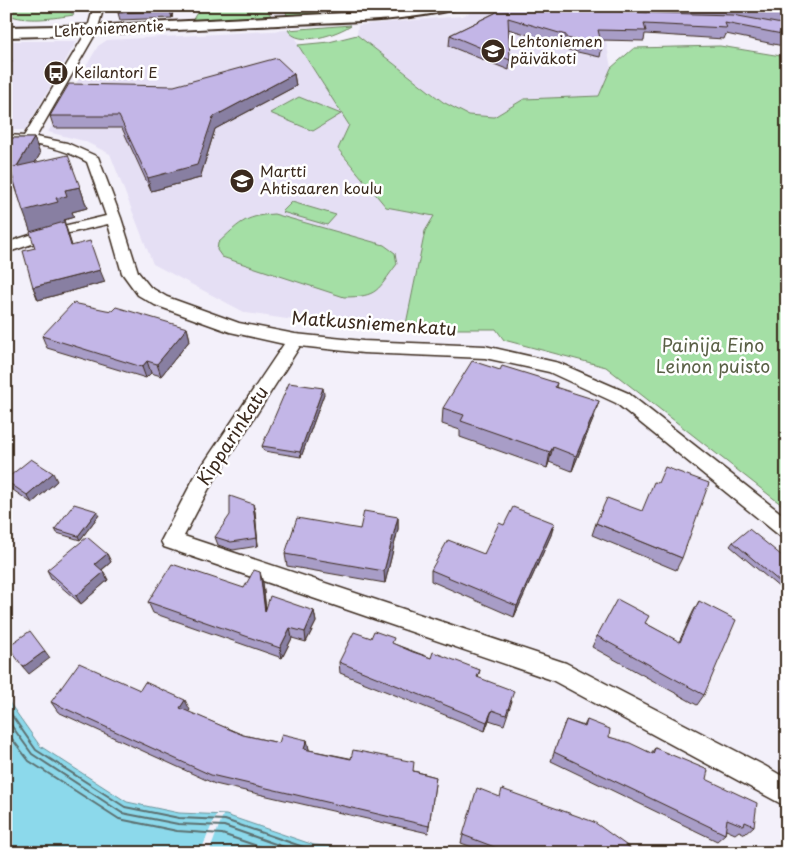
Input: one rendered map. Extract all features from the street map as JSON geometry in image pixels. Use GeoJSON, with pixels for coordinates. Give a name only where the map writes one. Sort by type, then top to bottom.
{"type":"FeatureCollection","features":[{"type":"Feature","properties":{"kind":"street"},"geometry":{"type":"LineString","coordinates":[[28,139],[92,31],[99,6]]}},
{"type":"Feature","properties":{"kind":"street","name":"Lehtoniementie"},"geometry":{"type":"LineString","coordinates":[[6,32],[92,31],[405,13],[450,6]]}},
{"type":"Feature","properties":{"kind":"street","name":"Matkusniemenkatu"},"geometry":{"type":"LineString","coordinates":[[6,139],[28,139],[67,146],[93,160],[114,218],[130,273],[144,291],[161,301],[236,328],[295,340],[363,347],[485,352],[553,367],[622,398],[787,530]]}},
{"type":"Feature","properties":{"kind":"street"},"geometry":{"type":"LineString","coordinates":[[6,248],[47,234],[114,218]]}},
{"type":"Feature","properties":{"kind":"street","name":"Kipparinkatu"},"geometry":{"type":"LineString","coordinates":[[295,340],[201,484],[173,537],[272,576],[558,671],[756,775],[787,794]]}},
{"type":"Feature","properties":{"kind":"shaded area","name":"Lehtoniemen päiväkoti"},"geometry":{"type":"Polygon","coordinates":[[[487,6],[551,6],[602,19],[611,68],[599,96],[524,99],[494,117],[468,115],[443,102],[357,35],[358,25],[462,16],[487,6]]]}},
{"type":"Feature","properties":{"kind":"shaded area","name":"Martti Ahtisaaren koulu"},"geometry":{"type":"Polygon","coordinates":[[[288,30],[296,37],[298,45],[349,125],[338,150],[386,207],[435,216],[425,231],[405,329],[361,330],[246,313],[153,264],[110,154],[84,141],[48,132],[98,46],[107,40],[288,30]]]}},
{"type":"Feature","properties":{"kind":"shaded area"},"geometry":{"type":"Polygon","coordinates":[[[6,41],[77,41],[25,130],[6,130],[6,41]]]}},
{"type":"Feature","properties":{"kind":"green space"},"geometry":{"type":"Polygon","coordinates":[[[6,6],[63,6],[74,15],[40,19],[14,17],[6,14],[6,6]]]}},
{"type":"Feature","properties":{"kind":"green space"},"geometry":{"type":"Polygon","coordinates":[[[201,6],[266,6],[271,16],[192,21],[201,6]]]}},
{"type":"Feature","properties":{"kind":"green space"},"geometry":{"type":"Polygon","coordinates":[[[281,6],[331,6],[337,13],[287,16],[286,11],[281,6]]]}},
{"type":"Feature","properties":{"kind":"green space"},"geometry":{"type":"Polygon","coordinates":[[[351,25],[328,35],[309,39],[293,35],[288,30],[351,25]]]}},
{"type":"Feature","properties":{"kind":"green space","name":"Painija Eino Leinon puisto"},"geometry":{"type":"Polygon","coordinates":[[[357,35],[443,102],[468,115],[494,117],[524,99],[599,96],[611,68],[634,48],[720,46],[787,57],[787,509],[606,367],[504,340],[496,329],[405,329],[425,231],[434,216],[386,207],[338,149],[349,125],[298,45],[329,42],[357,35]]]}},
{"type":"Feature","properties":{"kind":"green space"},"geometry":{"type":"Polygon","coordinates":[[[299,97],[341,114],[313,131],[270,113],[299,97]]]}},
{"type":"Feature","properties":{"kind":"green space"},"geometry":{"type":"Polygon","coordinates":[[[292,202],[336,215],[327,225],[282,212],[292,202]]]}},
{"type":"Feature","properties":{"kind":"green space"},"geometry":{"type":"Polygon","coordinates":[[[274,214],[384,245],[395,253],[397,264],[376,290],[364,296],[344,297],[222,257],[217,250],[218,243],[237,226],[248,219],[274,214]]]}},
{"type":"Feature","properties":{"kind":"water"},"geometry":{"type":"Polygon","coordinates":[[[6,698],[40,746],[127,802],[179,813],[226,815],[314,845],[378,850],[386,853],[6,853],[6,698]]]}},
{"type":"Feature","properties":{"kind":"pier"},"geometry":{"type":"Polygon","coordinates":[[[216,815],[223,815],[209,853],[200,853],[216,815]]]}},
{"type":"Feature","properties":{"kind":"building"},"geometry":{"type":"Polygon","coordinates":[[[120,6],[171,6],[170,11],[118,13],[120,6]]]}},
{"type":"Feature","properties":{"kind":"building"},"geometry":{"type":"Polygon","coordinates":[[[501,6],[602,6],[623,12],[733,15],[787,25],[787,35],[725,23],[727,28],[644,24],[646,31],[598,30],[602,46],[566,38],[566,35],[508,18],[510,60],[450,35],[495,13],[501,6]]]}},
{"type":"Feature","properties":{"kind":"building"},"geometry":{"type":"Polygon","coordinates":[[[739,6],[787,6],[787,15],[739,6]]]}},
{"type":"Feature","properties":{"kind":"building"},"geometry":{"type":"Polygon","coordinates":[[[277,58],[294,74],[213,117],[197,165],[148,178],[119,116],[50,116],[69,84],[174,86],[277,58]]]}},
{"type":"Feature","properties":{"kind":"building"},"geometry":{"type":"Polygon","coordinates":[[[6,138],[34,138],[17,166],[10,168],[11,170],[6,170],[6,138]]]}},
{"type":"Feature","properties":{"kind":"building"},"geometry":{"type":"Polygon","coordinates":[[[68,155],[80,187],[65,190],[67,196],[56,198],[58,202],[23,211],[10,168],[68,155]]]}},
{"type":"Feature","properties":{"kind":"building"},"geometry":{"type":"Polygon","coordinates":[[[64,222],[71,246],[90,241],[100,270],[33,287],[23,251],[35,248],[30,232],[64,222]]]}},
{"type":"Feature","properties":{"kind":"building"},"geometry":{"type":"Polygon","coordinates":[[[73,303],[112,311],[116,307],[187,328],[157,364],[147,361],[142,367],[42,336],[73,303]]]}},
{"type":"Feature","properties":{"kind":"building"},"geometry":{"type":"Polygon","coordinates":[[[472,361],[500,370],[502,366],[557,383],[555,387],[599,401],[576,456],[553,447],[550,452],[461,421],[464,415],[443,408],[472,361]]]}},
{"type":"Feature","properties":{"kind":"building"},"geometry":{"type":"Polygon","coordinates":[[[289,383],[323,388],[300,452],[262,446],[289,383]]]}},
{"type":"Feature","properties":{"kind":"building"},"geometry":{"type":"Polygon","coordinates":[[[31,459],[53,473],[27,495],[6,481],[6,479],[31,459]]]}},
{"type":"Feature","properties":{"kind":"building"},"geometry":{"type":"Polygon","coordinates":[[[665,467],[709,483],[682,558],[596,523],[607,498],[642,511],[654,482],[658,483],[665,467]]]}},
{"type":"Feature","properties":{"kind":"building"},"geometry":{"type":"Polygon","coordinates":[[[230,496],[253,504],[257,538],[231,542],[215,537],[230,515],[230,496]]]}},
{"type":"Feature","properties":{"kind":"building"},"geometry":{"type":"Polygon","coordinates":[[[74,504],[97,511],[78,536],[55,529],[74,504]]]}},
{"type":"Feature","properties":{"kind":"building"},"geometry":{"type":"Polygon","coordinates":[[[513,507],[554,523],[517,606],[431,570],[448,540],[484,554],[499,523],[504,525],[513,507]]]}},
{"type":"Feature","properties":{"kind":"building"},"geometry":{"type":"Polygon","coordinates":[[[364,511],[398,517],[384,571],[285,554],[297,518],[360,529],[364,511]]]}},
{"type":"Feature","properties":{"kind":"building"},"geometry":{"type":"Polygon","coordinates":[[[749,529],[787,560],[787,588],[733,542],[749,529]]]}},
{"type":"Feature","properties":{"kind":"building"},"geometry":{"type":"Polygon","coordinates":[[[87,537],[107,554],[95,564],[104,572],[76,596],[47,570],[87,537]]]}},
{"type":"Feature","properties":{"kind":"building"},"geometry":{"type":"Polygon","coordinates":[[[172,564],[244,588],[254,570],[260,572],[265,612],[270,596],[314,611],[305,632],[290,628],[280,648],[148,602],[172,564]]]}},
{"type":"Feature","properties":{"kind":"building"},"geometry":{"type":"Polygon","coordinates":[[[617,599],[649,616],[645,623],[680,642],[699,601],[736,620],[704,695],[597,636],[617,599]]]}},
{"type":"Feature","properties":{"kind":"building"},"geometry":{"type":"Polygon","coordinates":[[[30,631],[45,651],[23,667],[8,646],[30,631]]]}},
{"type":"Feature","properties":{"kind":"building"},"geometry":{"type":"Polygon","coordinates":[[[374,631],[394,638],[392,643],[413,652],[431,658],[433,652],[480,670],[477,677],[514,691],[506,715],[492,710],[487,722],[339,662],[354,632],[371,638],[374,631]]]}},
{"type":"Feature","properties":{"kind":"building"},"geometry":{"type":"Polygon","coordinates":[[[79,663],[140,690],[145,682],[185,700],[180,708],[243,735],[279,743],[282,734],[307,740],[304,749],[351,759],[353,750],[414,762],[413,771],[436,777],[429,826],[211,775],[51,702],[79,663]]]}},
{"type":"Feature","properties":{"kind":"building"},"geometry":{"type":"Polygon","coordinates":[[[566,720],[585,727],[587,720],[610,729],[609,737],[630,743],[653,754],[655,748],[708,770],[706,779],[757,803],[754,826],[745,822],[744,826],[727,819],[725,834],[554,752],[566,720]]]}},
{"type":"Feature","properties":{"kind":"building"},"geometry":{"type":"Polygon","coordinates":[[[477,788],[500,797],[502,789],[594,822],[637,853],[510,853],[463,835],[477,788]]]}},
{"type":"Feature","properties":{"kind":"place","name":"Lehtoniemen päiväkoti"},"geometry":{"type":"Point","coordinates":[493,51]}},
{"type":"Feature","properties":{"kind":"place","name":"Keilantori E"},"geometry":{"type":"Point","coordinates":[56,73]}},
{"type":"Feature","properties":{"kind":"place","name":"Martti Ahtisaaren koulu"},"geometry":{"type":"Point","coordinates":[242,181]}}]}
